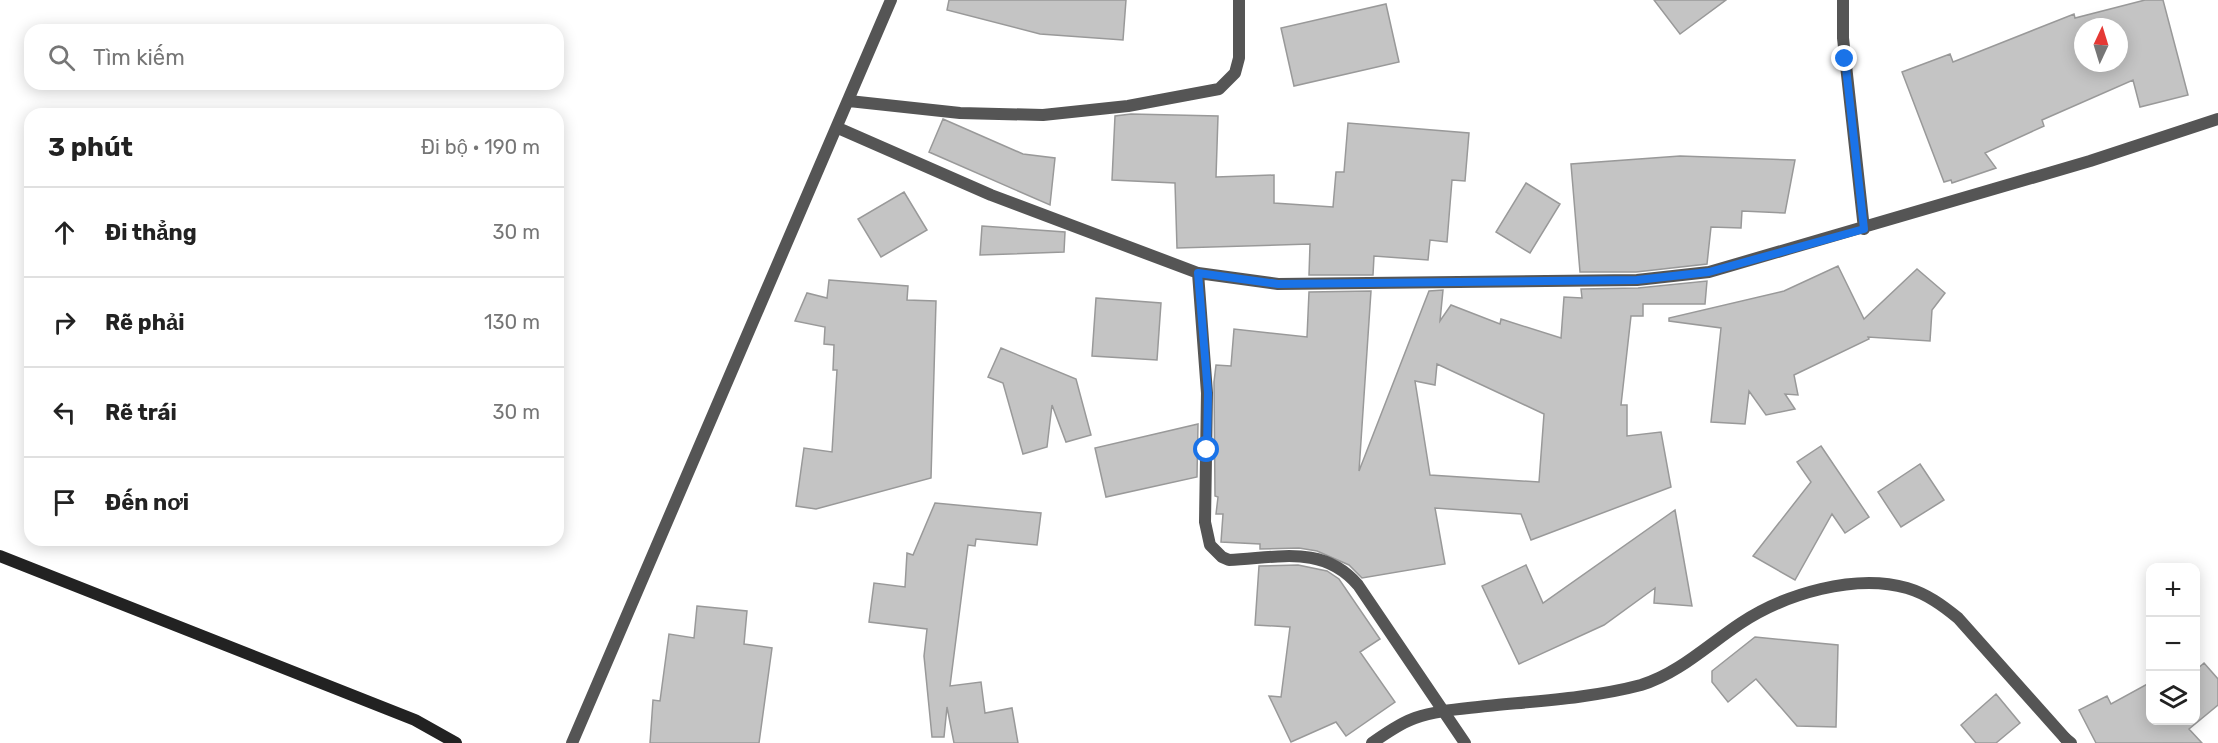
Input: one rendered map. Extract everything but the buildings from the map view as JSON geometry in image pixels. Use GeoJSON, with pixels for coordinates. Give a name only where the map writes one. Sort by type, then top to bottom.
{"type":"FeatureCollection","features":[{"type":"Feature","properties":{"kind":"street"},"geometry":{"type":"LineString","coordinates":[[572,743],[891,0]]}},
{"type":"Feature","properties":{"kind":"street"},"geometry":{"type":"LineString","coordinates":[[849,101],[960,113],[1072,114],[1219,89],[1235,73],[1239,58],[1239,0]]}},
{"type":"Feature","properties":{"kind":"street"},"geometry":{"type":"LineString","coordinates":[[1843,0],[1843,38],[1864,229]]}},
{"type":"Feature","properties":{"kind":"street"},"geometry":{"type":"LineString","coordinates":[[838,128],[992,195],[1198,273],[1278,284],[1637,280],[1709,272],[1864,229],[2090,161],[2218,118]]}},
{"type":"Feature","properties":{"kind":"street"},"geometry":{"type":"LineString","coordinates":[[1198,273],[1208,393],[1205,522],[1210,545],[1222,557],[1229,560],[1308,557],[1328,561],[1345,569],[1465,743]]}},
{"type":"Feature","properties":{"kind":"street"},"geometry":{"type":"LineString","coordinates":[[0,556],[415,720],[456,743]]}},
{"type":"Feature","properties":{"kind":"street"},"geometry":{"type":"LineString","coordinates":[[1372,743],[1415,718],[1443,711],[1528,702],[1641,684],[1672,671],[1742,622],[1780,602],[1830,589],[1887,585],[1924,594],[1940,603],[1958,618],[2068,740]]}},
{"type":"Feature","properties":{"kind":"route"},"geometry":{"type":"LineString","coordinates":[[1207,450],[1208,393],[1198,273],[1278,284],[1467,280],[1637,280],[1709,272],[1864,229],[1845,59]]}}]}
